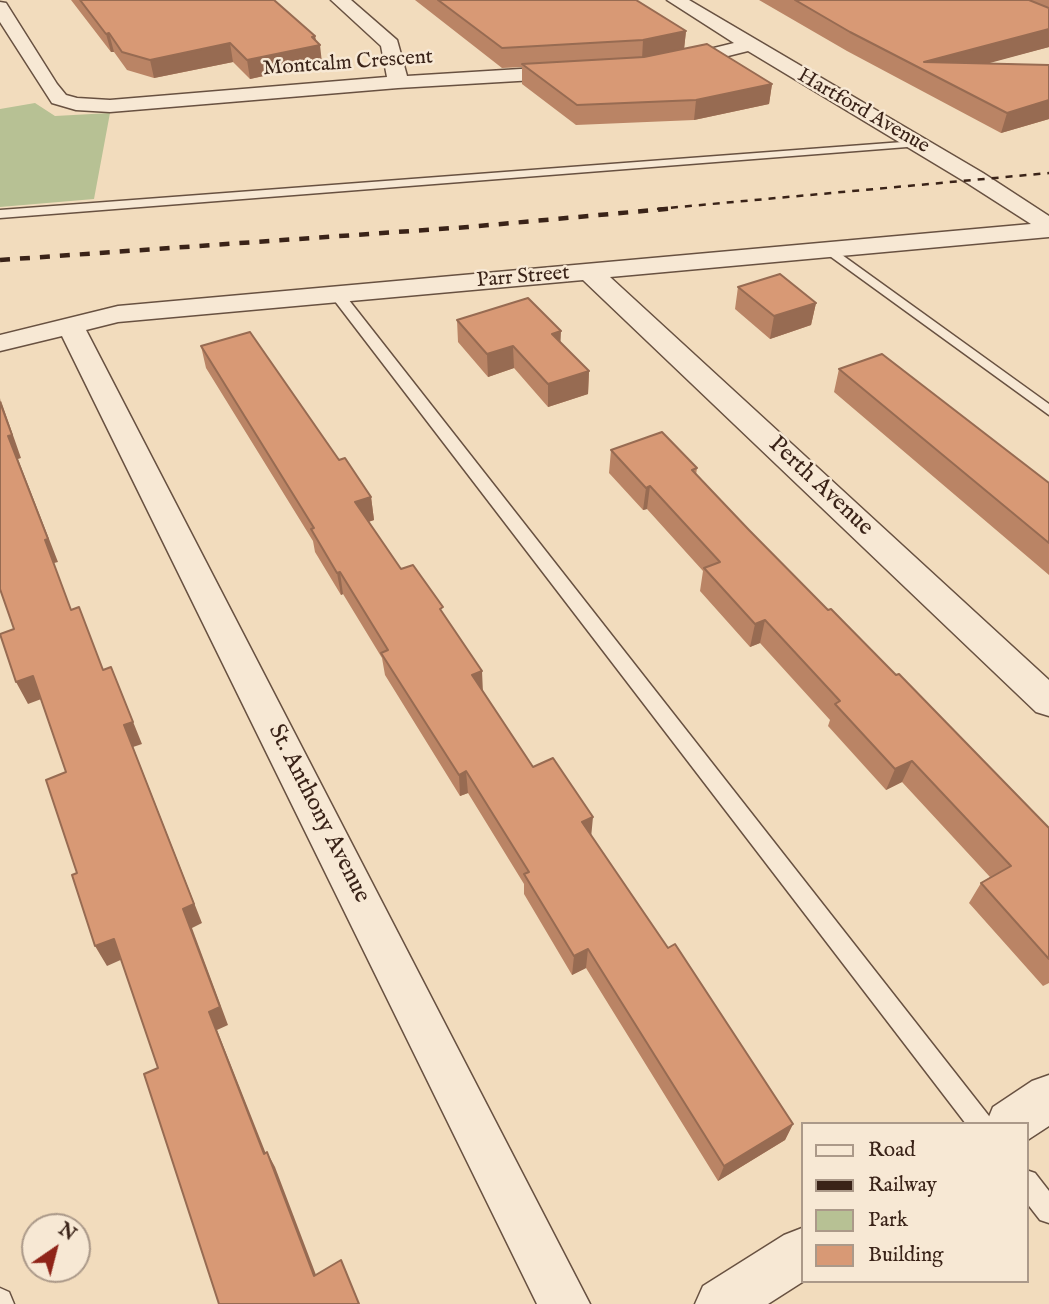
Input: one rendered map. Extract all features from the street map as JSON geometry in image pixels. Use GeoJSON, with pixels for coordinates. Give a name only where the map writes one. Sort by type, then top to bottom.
{"type":"FeatureCollection","features":[{"type":"Feature","properties":{"kind":"street"},"geometry":{"type":"LineString","coordinates":[[340,0],[390,44],[398,82]]}},
{"type":"Feature","properties":{"kind":"street","name":"Hartford Avenue"},"geometry":{"type":"LineString","coordinates":[[676,0],[916,144],[1049,228]]}},
{"type":"Feature","properties":{"kind":"street","name":"Montcalm Crescent"},"geometry":{"type":"LineString","coordinates":[[0,8],[49,87],[59,99],[76,104],[110,106],[398,82],[588,71]]}},
{"type":"Feature","properties":{"kind":"street"},"geometry":{"type":"LineString","coordinates":[[655,66],[748,45]]}},
{"type":"Feature","properties":{"kind":"street","name":"Parr Street"},"geometry":{"type":"LineString","coordinates":[[0,343],[118,314],[831,251],[1049,228]]}},
{"type":"Feature","properties":{"kind":"street","name":"Perth Avenue"},"geometry":{"type":"LineString","coordinates":[[590,272],[1049,702]]}},
{"type":"Feature","properties":{"kind":"street","name":"St. Anthony Avenue"},"geometry":{"type":"LineString","coordinates":[[71,324],[564,1304]]}},
{"type":"Feature","properties":{"kind":"street"},"geometry":{"type":"LineString","coordinates":[[1013,1122],[1049,1098]]}},
{"type":"Feature","properties":{"kind":"street"},"geometry":{"type":"LineString","coordinates":[[721,1304],[800,1254]]}},
{"type":"Feature","properties":{"kind":"lane"},"geometry":{"type":"LineString","coordinates":[[0,214],[916,144]]}},
{"type":"Feature","properties":{"kind":"lane"},"geometry":{"type":"LineString","coordinates":[[831,251],[1049,411]]}},
{"type":"Feature","properties":{"kind":"lane"},"geometry":{"type":"LineString","coordinates":[[336,293],[979,1122]]}},
{"type":"Feature","properties":{"kind":"lane"},"geometry":{"type":"LineString","coordinates":[[1028,1185],[1049,1211]]}},
{"type":"Feature","properties":{"kind":"green space"},"geometry":{"type":"Polygon","coordinates":[[[35,103],[55,116],[110,113],[94,199],[0,207],[0,109],[35,103]]]}},
{"type":"Feature","properties":{"kind":"building"},"geometry":{"type":"Polygon","coordinates":[[[80,0],[274,0],[315,36],[312,37],[320,45],[247,60],[230,43],[150,60],[122,52],[80,0]]]}},
{"type":"Feature","properties":{"kind":"building"},"geometry":{"type":"Polygon","coordinates":[[[438,0],[636,0],[686,31],[643,40],[502,48],[438,0]]]}},
{"type":"Feature","properties":{"kind":"building"},"geometry":{"type":"Polygon","coordinates":[[[795,0],[1029,0],[1049,8],[1049,29],[924,62],[1049,65],[1049,100],[1007,113],[850,32],[795,0]]]}},
{"type":"Feature","properties":{"kind":"building"},"geometry":{"type":"Polygon","coordinates":[[[707,44],[772,84],[696,100],[577,105],[522,64],[644,57],[707,44]]]}},
{"type":"Feature","properties":{"kind":"building"},"geometry":{"type":"Polygon","coordinates":[[[780,274],[816,303],[774,316],[738,287],[780,274]]]}},
{"type":"Feature","properties":{"kind":"building"},"geometry":{"type":"Polygon","coordinates":[[[528,298],[561,331],[552,334],[589,371],[548,384],[513,346],[487,354],[457,320],[528,298]]]}},
{"type":"Feature","properties":{"kind":"building"},"geometry":{"type":"Polygon","coordinates":[[[250,332],[339,460],[345,458],[371,497],[355,502],[401,569],[413,565],[443,607],[440,609],[482,671],[472,675],[533,767],[553,758],[593,817],[582,822],[668,948],[675,944],[793,1124],[724,1166],[588,949],[574,956],[524,874],[529,872],[466,771],[459,775],[381,653],[388,650],[340,572],[337,573],[311,529],[314,528],[201,346],[250,332]]]}},
{"type":"Feature","properties":{"kind":"building"},"geometry":{"type":"Polygon","coordinates":[[[882,354],[1049,483],[1049,543],[839,369],[882,354]]]}},
{"type":"Feature","properties":{"kind":"building"},"geometry":{"type":"Polygon","coordinates":[[[0,402],[12,435],[8,436],[48,539],[45,540],[71,610],[79,607],[103,670],[111,667],[133,722],[124,725],[194,904],[183,909],[220,1007],[209,1012],[264,1154],[267,1152],[314,1276],[341,1260],[359,1304],[219,1304],[144,1074],[158,1068],[114,939],[95,946],[72,875],[77,873],[46,780],[66,772],[33,676],[16,682],[0,634],[14,629],[0,589],[0,402]]]}},
{"type":"Feature","properties":{"kind":"building"},"geometry":{"type":"Polygon","coordinates":[[[662,432],[697,468],[692,470],[749,530],[828,610],[831,609],[896,675],[899,674],[1049,828],[1049,959],[981,883],[1011,866],[912,761],[895,769],[835,704],[840,701],[765,620],[755,624],[704,568],[720,562],[650,486],[646,488],[611,450],[662,432]]]}},
{"type":"Feature","properties":{"kind":"railway"},"geometry":{"type":"LineString","coordinates":[[657,209],[1049,173]]}},
{"type":"Feature","properties":{"kind":"railway"},"geometry":{"type":"LineString","coordinates":[[0,260],[468,227],[676,208]]}}]}
